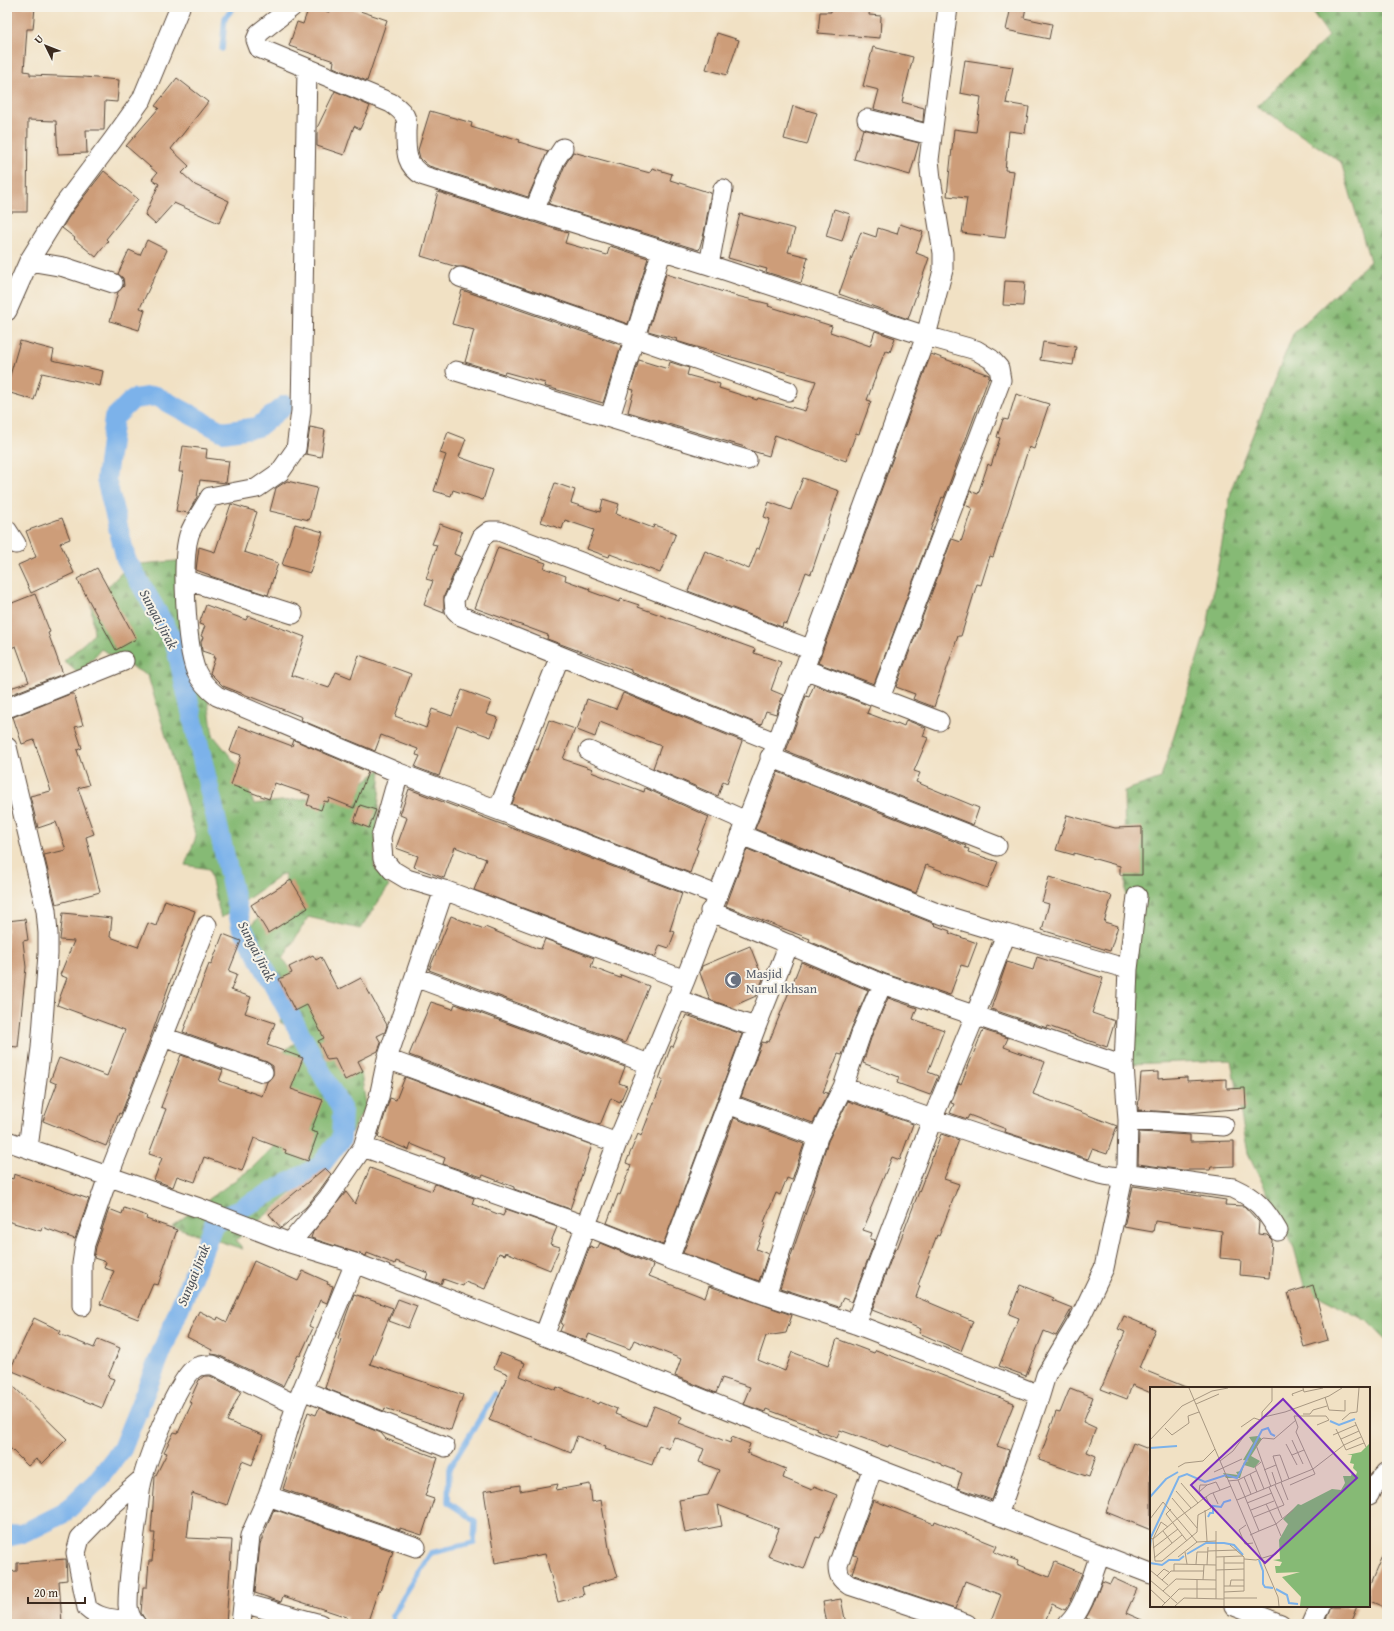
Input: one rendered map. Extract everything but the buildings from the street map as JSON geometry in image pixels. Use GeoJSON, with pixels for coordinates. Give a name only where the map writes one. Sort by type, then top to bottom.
{"type":"FeatureCollection","features":[{"type":"Feature","properties":{"kind":"street"},"geometry":{"type":"LineString","coordinates":[[7,310],[29,261],[63,206],[142,99],[180,7]]}},
{"type":"Feature","properties":{"kind":"street"},"geometry":{"type":"LineString","coordinates":[[292,7],[259,33],[256,44],[259,48],[391,103],[400,109],[406,119],[406,152],[409,162],[416,172],[424,176],[662,250],[926,336],[976,350],[991,359],[999,368],[1001,380],[880,698]]}},
{"type":"Feature","properties":{"kind":"street"},"geometry":{"type":"LineString","coordinates":[[544,1336],[617,1143],[676,998],[685,980],[774,750],[812,650],[926,336],[943,270],[943,253],[930,179],[929,160],[948,7]]}},
{"type":"Feature","properties":{"kind":"street"},"geometry":{"type":"LineString","coordinates":[[307,68],[301,411],[296,449],[280,472],[257,488],[210,497],[189,535],[186,559],[187,617],[196,671],[205,687],[217,696],[398,773],[498,810],[714,903],[789,944],[882,984],[1124,1066]]}},
{"type":"Feature","properties":{"kind":"street"},"geometry":{"type":"LineString","coordinates":[[867,119],[931,135]]}},
{"type":"Feature","properties":{"kind":"street"},"geometry":{"type":"LineString","coordinates":[[534,211],[554,160],[563,148]]}},
{"type":"Feature","properties":{"kind":"street"},"geometry":{"type":"LineString","coordinates":[[709,265],[723,189]]}},
{"type":"Feature","properties":{"kind":"street"},"geometry":{"type":"LineString","coordinates":[[610,418],[662,250]]}},
{"type":"Feature","properties":{"kind":"street"},"geometry":{"type":"LineString","coordinates":[[29,261],[64,267],[113,283]]}},
{"type":"Feature","properties":{"kind":"street"},"geometry":{"type":"LineString","coordinates":[[460,277],[788,391]]}},
{"type":"Feature","properties":{"kind":"street"},"geometry":{"type":"LineString","coordinates":[[456,371],[747,460]]}},
{"type":"Feature","properties":{"kind":"street"},"geometry":{"type":"LineString","coordinates":[[812,650],[499,531],[490,531],[482,537],[454,600],[455,610],[460,616],[560,656],[997,846]]}},
{"type":"Feature","properties":{"kind":"street"},"geometry":{"type":"LineString","coordinates":[[186,580],[293,614]]}},
{"type":"Feature","properties":{"kind":"street"},"geometry":{"type":"LineString","coordinates":[[498,810],[560,656]]}},
{"type":"Feature","properties":{"kind":"street"},"geometry":{"type":"LineString","coordinates":[[7,708],[124,660]]}},
{"type":"Feature","properties":{"kind":"street"},"geometry":{"type":"LineString","coordinates":[[804,669],[939,721]]}},
{"type":"Feature","properties":{"kind":"street"},"geometry":{"type":"LineString","coordinates":[[7,747],[42,895],[48,933],[41,1048],[28,1148]]}},
{"type":"Feature","properties":{"kind":"street"},"geometry":{"type":"LineString","coordinates":[[589,751],[743,828],[937,913],[1128,968]]}},
{"type":"Feature","properties":{"kind":"street"},"geometry":{"type":"LineString","coordinates":[[398,773],[381,837],[383,859],[392,870],[407,879],[444,890],[685,980]]}},
{"type":"Feature","properties":{"kind":"street"},"geometry":{"type":"LineString","coordinates":[[290,1243],[328,1198],[363,1147],[378,1097],[387,1059],[444,890]]}},
{"type":"Feature","properties":{"kind":"street"},"geometry":{"type":"LineString","coordinates":[[998,1514],[1046,1375],[1080,1318],[1104,1268],[1124,1173],[1127,1167],[1128,1120],[1124,1066],[1128,968],[1137,896]]}},
{"type":"Feature","properties":{"kind":"street"},"geometry":{"type":"LineString","coordinates":[[82,1306],[82,1264],[85,1244],[108,1177],[207,925]]}},
{"type":"Feature","properties":{"kind":"street"},"geometry":{"type":"LineString","coordinates":[[855,1324],[932,1120],[975,1016],[1006,934]]}},
{"type":"Feature","properties":{"kind":"street"},"geometry":{"type":"LineString","coordinates":[[669,1259],[756,1027],[789,944]]}},
{"type":"Feature","properties":{"kind":"street"},"geometry":{"type":"LineString","coordinates":[[415,977],[649,1064]]}},
{"type":"Feature","properties":{"kind":"street"},"geometry":{"type":"LineString","coordinates":[[766,1295],[818,1137],[842,1087],[862,1031],[882,984]]}},
{"type":"Feature","properties":{"kind":"street"},"geometry":{"type":"LineString","coordinates":[[676,998],[756,1027]]}},
{"type":"Feature","properties":{"kind":"street"},"geometry":{"type":"LineString","coordinates":[[163,1037],[263,1072]]}},
{"type":"Feature","properties":{"kind":"street"},"geometry":{"type":"LineString","coordinates":[[387,1059],[617,1143]]}},
{"type":"Feature","properties":{"kind":"street"},"geometry":{"type":"LineString","coordinates":[[842,1087],[932,1120],[1111,1177],[1119,1177],[1124,1173],[1233,1188],[1248,1195],[1260,1205],[1278,1231]]}},
{"type":"Feature","properties":{"kind":"street"},"geometry":{"type":"LineString","coordinates":[[728,1104],[818,1137]]}},
{"type":"Feature","properties":{"kind":"street"},"geometry":{"type":"LineString","coordinates":[[1128,1120],[1224,1126]]}},
{"type":"Feature","properties":{"kind":"street"},"geometry":{"type":"LineString","coordinates":[[7,1140],[202,1209],[290,1243],[355,1263],[544,1336],[873,1467],[1150,1574]]}},
{"type":"Feature","properties":{"kind":"street"},"geometry":{"type":"LineString","coordinates":[[363,1147],[586,1226],[766,1295],[855,1324],[1040,1395]]}},
{"type":"Feature","properties":{"kind":"street"},"geometry":{"type":"LineString","coordinates":[[241,1624],[250,1536],[268,1496],[299,1397],[355,1263]]}},
{"type":"Feature","properties":{"kind":"street"},"geometry":{"type":"LineString","coordinates":[[142,1479],[110,1506],[80,1538],[76,1553],[87,1608],[100,1617],[134,1623],[128,1606],[142,1479],[151,1450],[176,1394],[195,1368],[204,1364],[213,1365],[299,1397],[445,1447]]}},
{"type":"Feature","properties":{"kind":"street"},"geometry":{"type":"LineString","coordinates":[[873,1467],[838,1565],[838,1575],[849,1585],[967,1624]]}},
{"type":"Feature","properties":{"kind":"street"},"geometry":{"type":"LineString","coordinates":[[1370,1493],[1372,1488],[1387,1472]]}},
{"type":"Feature","properties":{"kind":"street"},"geometry":{"type":"LineString","coordinates":[[268,1496],[416,1547]]}},
{"type":"Feature","properties":{"kind":"street"},"geometry":{"type":"LineString","coordinates":[[1068,1624],[1081,1604],[1100,1555]]}},
{"type":"Feature","properties":{"kind":"street"},"geometry":{"type":"LineString","coordinates":[[243,1603],[320,1624]]}},
{"type":"Feature","properties":{"kind":"street"},"geometry":{"type":"LineString","coordinates":[[1237,1607],[1281,1624]]}},
{"type":"Feature","properties":{"kind":"street"},"geometry":{"type":"LineString","coordinates":[[1312,1624],[1320,1607]]}},
{"type":"Feature","properties":{"kind":"green space"},"geometry":{"type":"Polygon","coordinates":[[[1309,7],[1387,7],[1387,1341],[1367,1321],[1305,1289],[1294,1248],[1248,1153],[1231,1060],[1129,1064],[1124,791],[1161,778],[1207,627],[1232,487],[1293,334],[1370,261],[1341,162],[1257,106],[1329,36],[1309,7]]]}},
{"type":"Feature","properties":{"kind":"green space"},"geometry":{"type":"Polygon","coordinates":[[[187,560],[213,735],[238,766],[254,804],[348,794],[381,769],[374,867],[389,886],[360,929],[308,917],[283,959],[323,1010],[359,1060],[366,1105],[341,1152],[236,1240],[243,1249],[172,1226],[252,1168],[282,1138],[273,1086],[276,1057],[304,1036],[280,1022],[292,989],[254,968],[247,928],[289,893],[284,873],[221,918],[209,869],[185,865],[196,837],[148,676],[101,649],[79,674],[64,661],[94,634],[91,604],[129,565],[187,560]]]}},
{"type":"Feature","properties":{"kind":"waterway"},"geometry":{"type":"LineString","coordinates":[[222,49],[225,18],[234,7]]}},
{"type":"Feature","properties":{"kind":"waterway","name":"Sungai Jirak"},"geometry":{"type":"LineString","coordinates":[[7,1537],[24,1533],[64,1513],[96,1482],[122,1449],[214,1223],[320,1166],[341,1139],[342,1110],[241,925],[175,643],[126,559],[106,479],[114,418],[133,399],[156,396],[223,432],[258,427],[285,405]]}},
{"type":"Feature","properties":{"kind":"waterway"},"geometry":{"type":"LineString","coordinates":[[394,1624],[392,1616],[431,1553],[474,1543],[475,1521],[448,1502],[449,1469],[495,1394]]}},
{"type":"Feature","properties":{"kind":"place","name":"Masjid Nurul Ikhsan"},"geometry":{"type":"Point","coordinates":[733,980]}}]}
